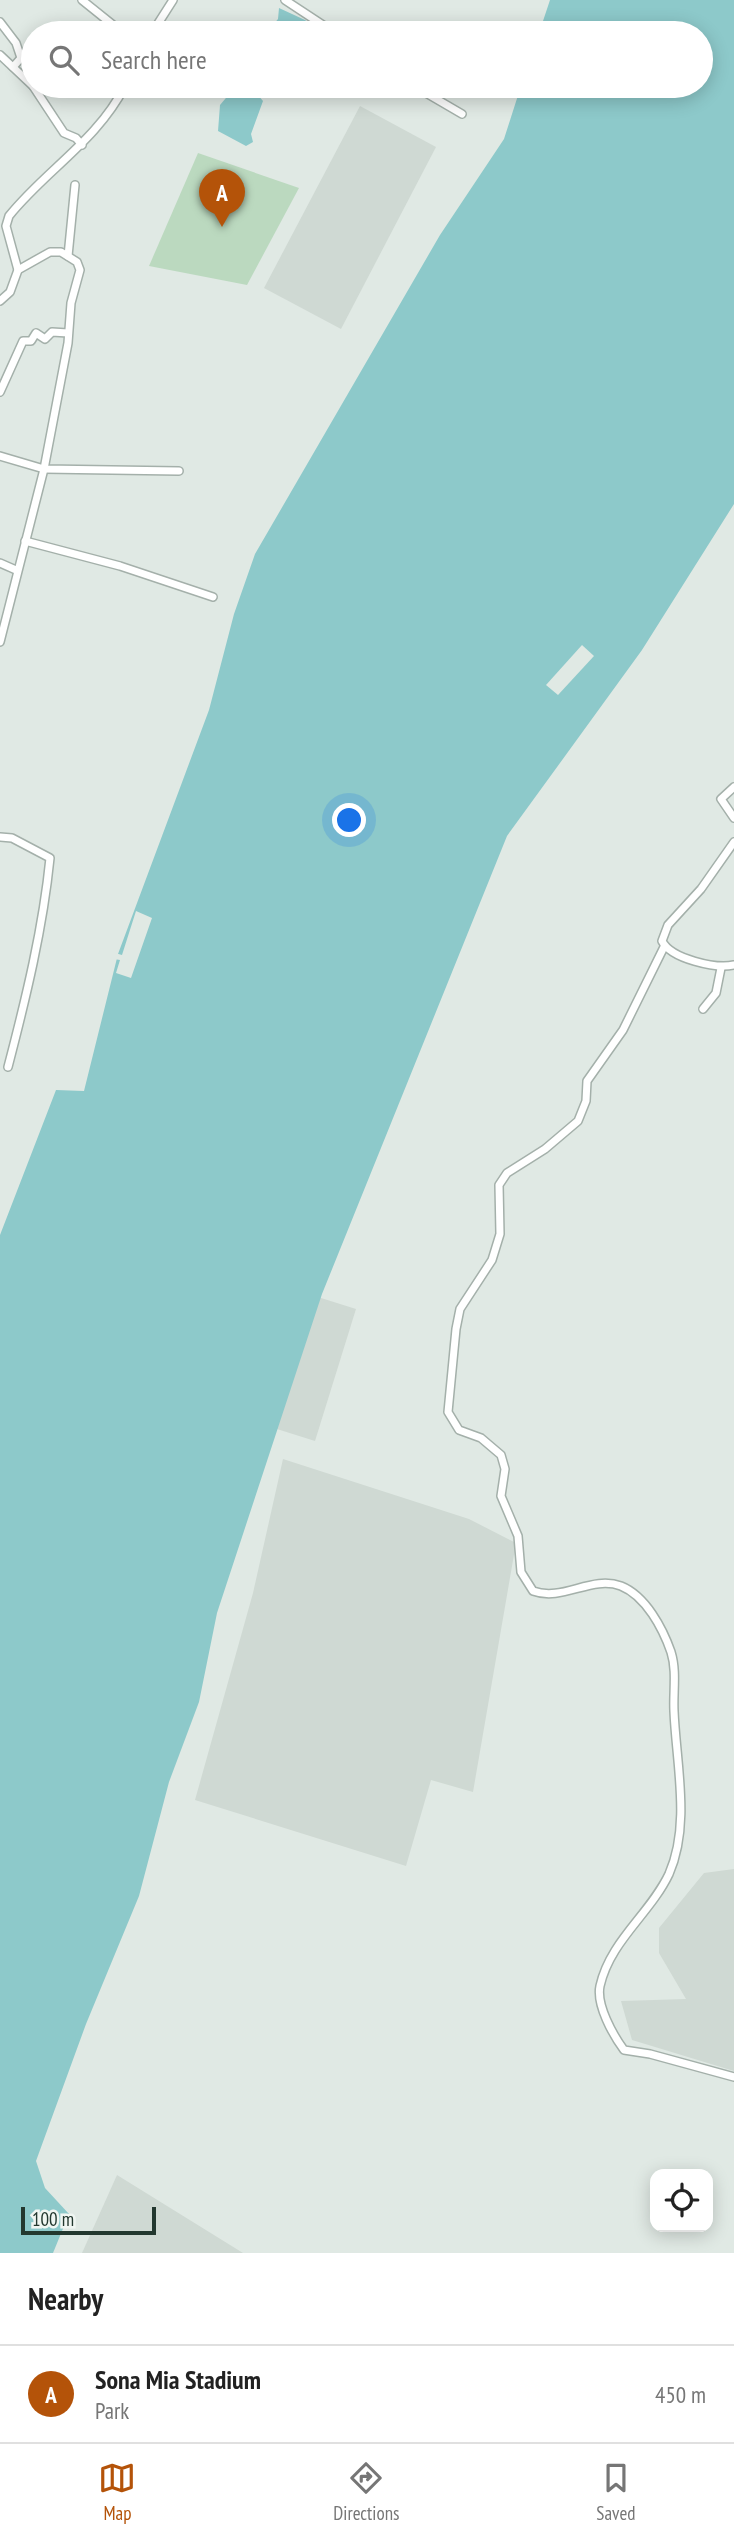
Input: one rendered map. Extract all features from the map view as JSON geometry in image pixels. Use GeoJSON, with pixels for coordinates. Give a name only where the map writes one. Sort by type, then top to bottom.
{"type":"FeatureCollection","features":[{"type":"Feature","properties":{"kind":"street"},"geometry":{"type":"LineString","coordinates":[[82,0],[108,21]]}},
{"type":"Feature","properties":{"kind":"street"},"geometry":{"type":"LineString","coordinates":[[160,21],[173,0]]}},
{"type":"Feature","properties":{"kind":"street"},"geometry":{"type":"LineString","coordinates":[[285,0],[317,21]]}},
{"type":"Feature","properties":{"kind":"street"},"geometry":{"type":"LineString","coordinates":[[0,22],[19,51],[21,58],[13,66]]}},
{"type":"Feature","properties":{"kind":"street"},"geometry":{"type":"LineString","coordinates":[[0,55],[21,74]]}},
{"type":"Feature","properties":{"kind":"street"},"geometry":{"type":"LineString","coordinates":[[41,98],[64,133],[76,138],[82,145]]}},
{"type":"Feature","properties":{"kind":"street"},"geometry":{"type":"LineString","coordinates":[[0,301],[10,292],[18,271],[6,226],[9,216],[82,145],[114,108],[119,98]]}},
{"type":"Feature","properties":{"kind":"street"},"geometry":{"type":"LineString","coordinates":[[435,98],[462,114]]}},
{"type":"Feature","properties":{"kind":"street"},"geometry":{"type":"LineString","coordinates":[[68,256],[75,185]]}},
{"type":"Feature","properties":{"kind":"street"},"geometry":{"type":"LineString","coordinates":[[0,642],[16,570],[44,469],[71,303],[80,270],[77,262],[68,256],[61,252],[50,252],[18,271]]}},
{"type":"Feature","properties":{"kind":"street"},"geometry":{"type":"LineString","coordinates":[[0,392],[23,341],[31,341],[36,333],[45,339],[51,331],[68,333]]}},
{"type":"Feature","properties":{"kind":"street"},"geometry":{"type":"LineString","coordinates":[[0,456],[44,469],[180,471]]}},
{"type":"Feature","properties":{"kind":"street"},"geometry":{"type":"LineString","coordinates":[[25,541],[120,566],[213,597]]}},
{"type":"Feature","properties":{"kind":"street"},"geometry":{"type":"LineString","coordinates":[[0,563],[16,570]]}},
{"type":"Feature","properties":{"kind":"street"},"geometry":{"type":"LineString","coordinates":[[734,787],[721,799],[734,818]]}},
{"type":"Feature","properties":{"kind":"street"},"geometry":{"type":"LineString","coordinates":[[0,837],[12,838],[50,858],[46,901],[27,998],[8,1067]]}},
{"type":"Feature","properties":{"kind":"street"},"geometry":{"type":"LineString","coordinates":[[734,842],[701,889],[668,925],[663,934],[664,947],[623,1030],[587,1081],[586,1101],[579,1121],[545,1149],[507,1173],[499,1185],[500,1234],[492,1261],[460,1309],[448,1412],[459,1430],[481,1438],[501,1455],[506,1469],[501,1496],[518,1536],[521,1573],[533,1591],[559,1595],[591,1585],[620,1586],[643,1602],[670,1651],[680,1790],[676,1851],[662,1885],[613,1954],[599,1988],[600,1995],[613,2032],[624,2050],[650,2053],[734,2077]]}},
{"type":"Feature","properties":{"kind":"street"},"geometry":{"type":"LineString","coordinates":[[664,947],[698,962],[721,968],[734,965]]}},
{"type":"Feature","properties":{"kind":"street"},"geometry":{"type":"LineString","coordinates":[[703,1009],[716,993],[721,968]]}},
{"type":"Feature","properties":{"kind":"shaded area"},"geometry":{"type":"Polygon","coordinates":[[[360,106],[436,147],[341,329],[264,288],[360,106]]]}},
{"type":"Feature","properties":{"kind":"shaded area"},"geometry":{"type":"Polygon","coordinates":[[[302,1292],[356,1309],[315,1441],[261,1424],[302,1292]]]}},
{"type":"Feature","properties":{"kind":"shaded area"},"geometry":{"type":"Polygon","coordinates":[[[283,1459],[469,1519],[516,1543],[473,1792],[431,1780],[406,1866],[195,1800],[253,1593],[283,1459]]]}},
{"type":"Feature","properties":{"kind":"shaded area"},"geometry":{"type":"Polygon","coordinates":[[[734,1869],[734,2071],[632,2040],[621,2001],[686,1999],[659,1953],[659,1928],[704,1873],[734,1869]]]}},
{"type":"Feature","properties":{"kind":"shaded area"},"geometry":{"type":"Polygon","coordinates":[[[117,2175],[243,2253],[82,2253],[117,2175]]]}},
{"type":"Feature","properties":{"kind":"green space"},"geometry":{"type":"Polygon","coordinates":[[[198,153],[299,188],[247,285],[149,266],[198,153]]]}},
{"type":"Feature","properties":{"kind":"water"},"geometry":{"type":"Polygon","coordinates":[[[550,0],[734,0],[734,504],[642,650],[507,836],[322,1294],[217,1613],[199,1702],[169,1782],[139,1896],[86,2024],[36,2161],[45,2188],[69,2214],[53,2253],[0,2253],[0,1235],[56,1090],[84,1091],[118,954],[209,710],[234,614],[255,554],[440,235],[504,139],[517,98],[713,98],[713,21],[543,21],[550,0]]]}},
{"type":"Feature","properties":{"kind":"water"},"geometry":{"type":"Polygon","coordinates":[[[279,8],[306,21],[276,21],[279,8]]]}},
{"type":"Feature","properties":{"kind":"water"},"geometry":{"type":"Polygon","coordinates":[[[226,98],[260,98],[263,101],[251,134],[253,142],[246,146],[218,131],[220,105],[226,98]]]}},
{"type":"Feature","properties":{"kind":"pier"},"geometry":{"type":"Polygon","coordinates":[[[582,645],[594,656],[558,695],[546,685],[582,645]]]}},
{"type":"Feature","properties":{"kind":"pier"},"geometry":{"type":"Polygon","coordinates":[[[136,911],[152,918],[131,978],[116,973],[120,960],[114,959],[115,953],[122,955],[136,911]]]}},
{"type":"Feature","properties":{"kind":"place","name":"Sona Mia Stadium"},"geometry":{"type":"Point","coordinates":[222,227]}}]}
